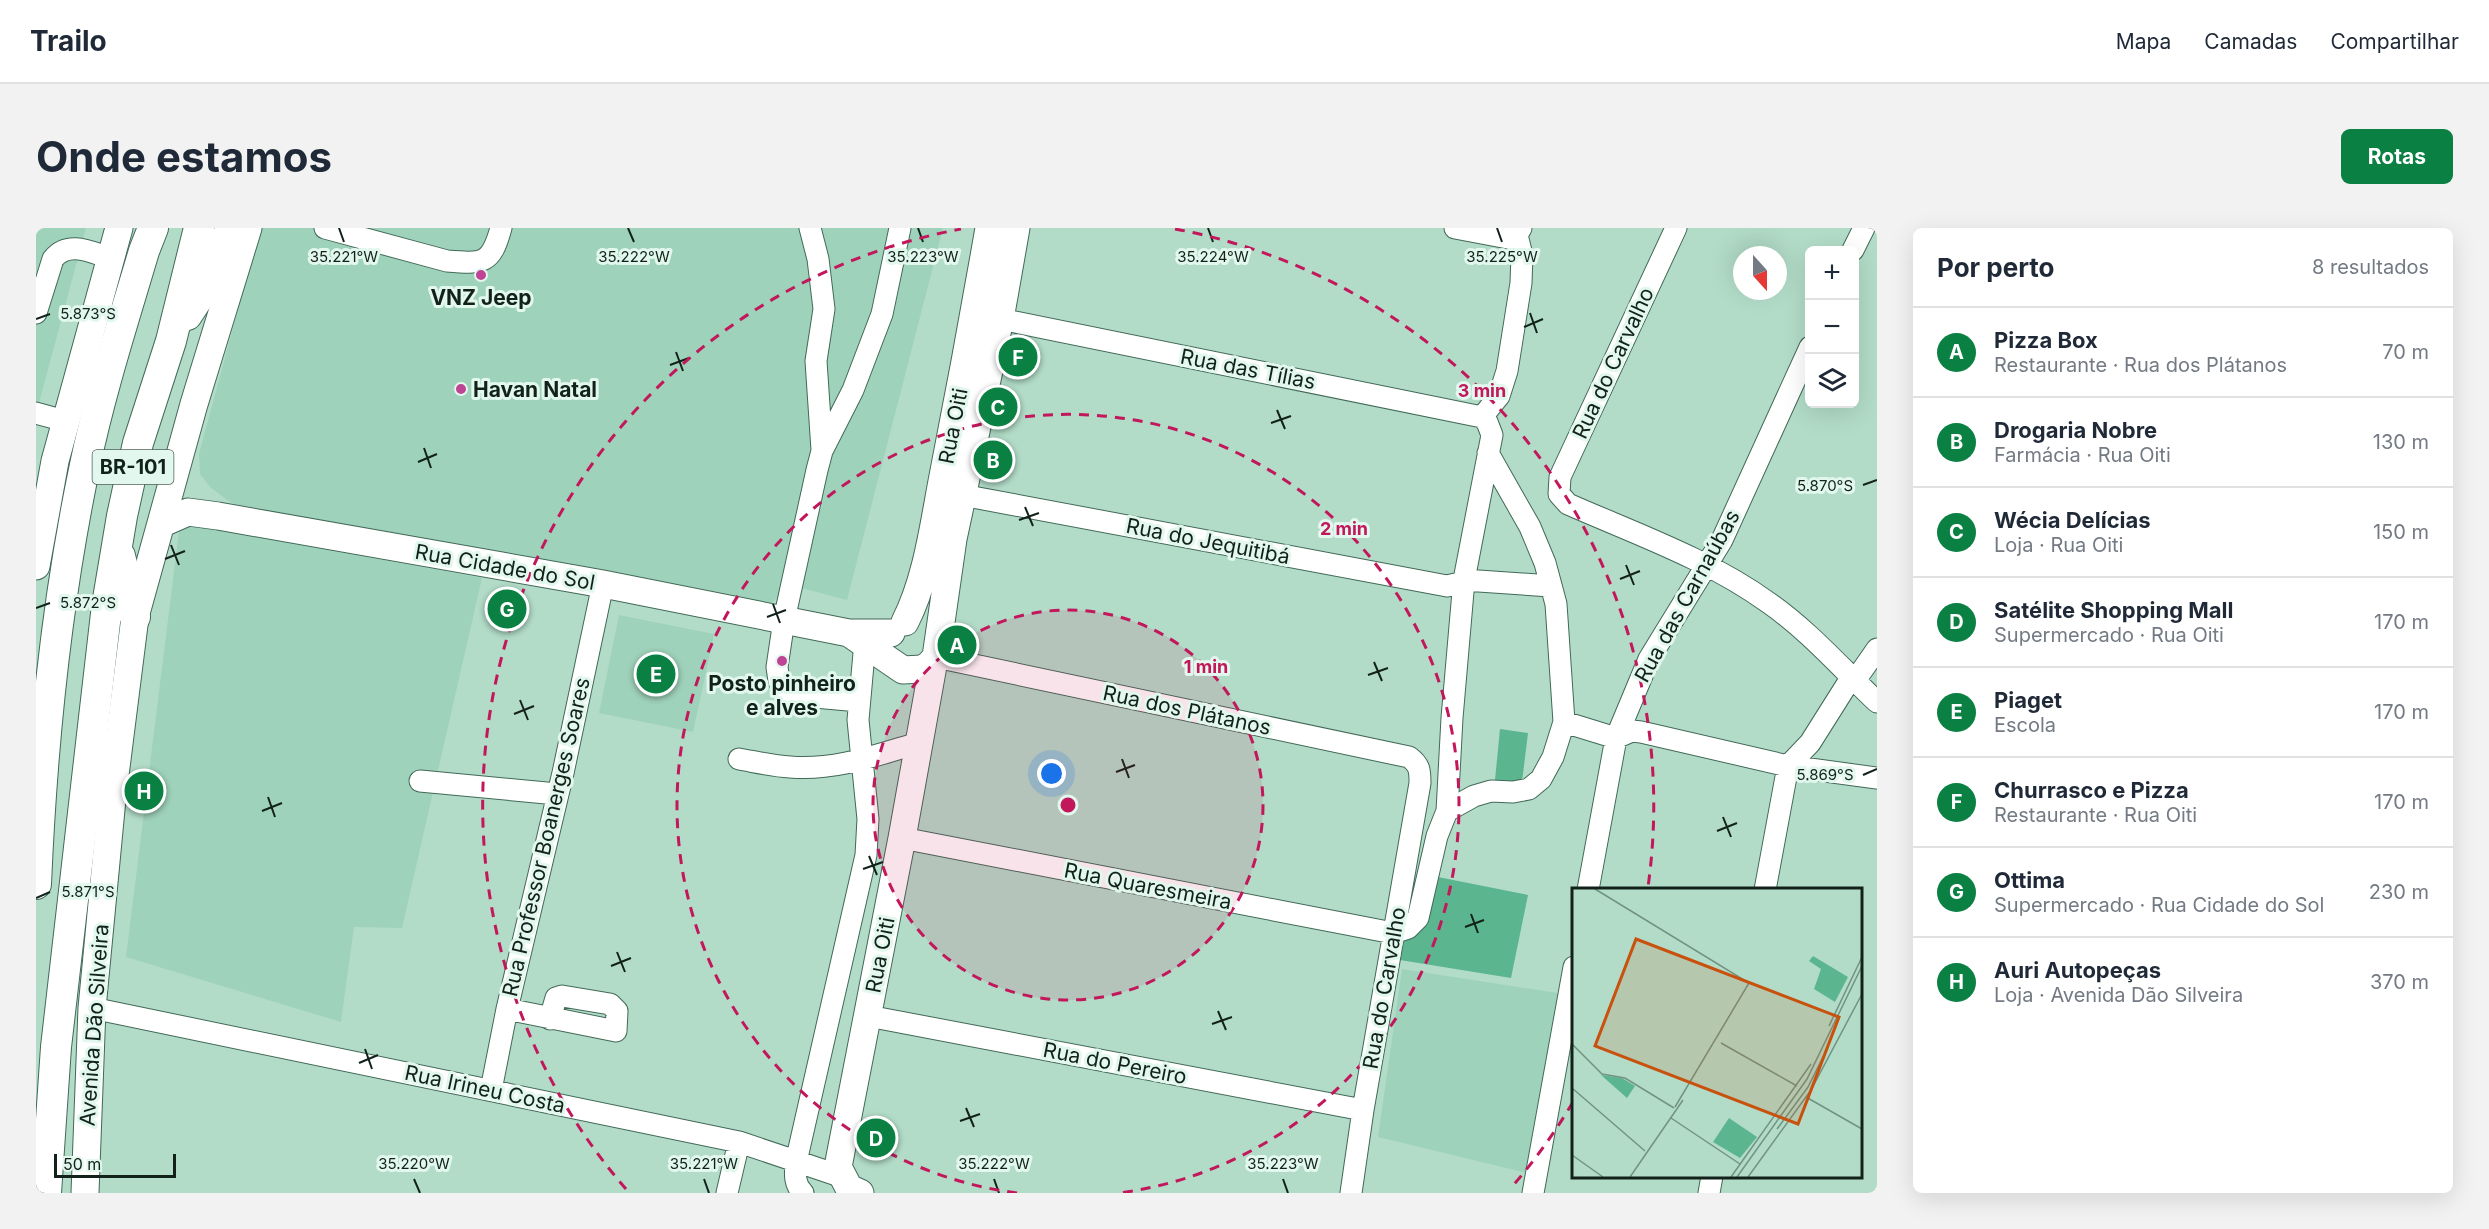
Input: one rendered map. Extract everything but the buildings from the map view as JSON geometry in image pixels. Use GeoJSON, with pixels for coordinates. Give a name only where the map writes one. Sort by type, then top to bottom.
{"type":"FeatureCollection","features":[{"type":"Feature","properties":{"kind":"highway","name":"BR-101"},"geometry":{"type":"LineString","coordinates":[[46,1193],[56,1047],[93,712],[117,545],[138,443],[171,341],[199,228]]}},
{"type":"Feature","properties":{"kind":"highway"},"geometry":{"type":"LineString","coordinates":[[171,341],[204,289],[231,228]]}},
{"type":"Feature","properties":{"kind":"highway","name":"BR-101"},"geometry":{"type":"LineString","coordinates":[[36,884],[40,796],[49,691],[68,547],[100,402],[146,236]]}},
{"type":"Feature","properties":{"kind":"highway"},"geometry":{"type":"LineString","coordinates":[[117,545],[135,617]]}},
{"type":"Feature","properties":{"kind":"main road"},"geometry":{"type":"LineString","coordinates":[[36,566],[46,466],[65,422],[119,228]]}},
{"type":"Feature","properties":{"kind":"main road","name":"Avenida Dão Silveira"},"geometry":{"type":"LineString","coordinates":[[85,1193],[92,1008],[112,799],[135,617],[163,523],[194,404],[248,228]]}},
{"type":"Feature","properties":{"kind":"main road","name":"Rua Oiti"},"geometry":{"type":"LineString","coordinates":[[898,627],[916,596],[923,572],[989,228]]}},
{"type":"Feature","properties":{"kind":"main road","name":"Rua Oiti"},"geometry":{"type":"LineString","coordinates":[[848,1184],[837,1167],[902,838],[936,652],[952,539],[1000,319],[1016,228]]}},
{"type":"Feature","properties":{"kind":"main road","name":"Rua Cidade do Sol"},"geometry":{"type":"LineString","coordinates":[[163,523],[188,512],[603,584],[784,620],[857,638],[899,667]]}},
{"type":"Feature","properties":{"kind":"main road"},"geometry":{"type":"LineString","coordinates":[[918,621],[930,627],[936,652],[922,669],[899,667],[889,654],[888,643],[898,627],[918,621]]}},
{"type":"Feature","properties":{"kind":"main road","name":"Rua Cidade do Sol"},"geometry":{"type":"LineString","coordinates":[[857,638],[898,627]]}},
{"type":"Feature","properties":{"kind":"main road","name":"Rua Oiti"},"geometry":{"type":"LineString","coordinates":[[899,667],[920,734]]}},
{"type":"Feature","properties":{"kind":"street"},"geometry":{"type":"LineString","coordinates":[[325,228],[447,261],[460,262],[485,260],[492,255],[501,228]]}},
{"type":"Feature","properties":{"kind":"street"},"geometry":{"type":"LineString","coordinates":[[810,228],[818,259],[824,309],[816,361],[822,451]]}},
{"type":"Feature","properties":{"kind":"street"},"geometry":{"type":"LineString","coordinates":[[859,701],[804,696],[785,691],[779,681],[777,667],[784,620],[822,451],[853,390],[882,314],[900,228]]}},
{"type":"Feature","properties":{"kind":"street"},"geometry":{"type":"LineString","coordinates":[[1393,933],[1408,928],[1418,918],[1437,836],[1447,812],[1459,583],[1492,435],[1486,422],[1499,396],[1507,371],[1521,283],[1522,255],[1517,233],[1455,228]]}},
{"type":"Feature","properties":{"kind":"street","name":"Rua do Carvalho"},"geometry":{"type":"LineString","coordinates":[[1676,228],[1560,477],[1558,487],[1562,499],[1568,504],[1706,564]]}},
{"type":"Feature","properties":{"kind":"street"},"geometry":{"type":"LineString","coordinates":[[1856,246],[1864,228]]}},
{"type":"Feature","properties":{"kind":"street"},"geometry":{"type":"LineString","coordinates":[[36,314],[53,259],[57,254],[75,247],[110,258]]}},
{"type":"Feature","properties":{"kind":"street","name":"Rua das Tílias"},"geometry":{"type":"LineString","coordinates":[[1000,319],[1486,422]]}},
{"type":"Feature","properties":{"kind":"street","name":"Rua das Carnaúbas"},"geometry":{"type":"LineString","coordinates":[[1588,888],[1616,738],[1649,659],[1722,540],[1806,354]]}},
{"type":"Feature","properties":{"kind":"street"},"geometry":{"type":"LineString","coordinates":[[36,413],[65,422]]}},
{"type":"Feature","properties":{"kind":"street"},"geometry":{"type":"LineString","coordinates":[[1447,812],[1474,796],[1491,791],[1513,792],[1529,789],[1541,779],[1553,757],[1564,722],[1556,604],[1545,563],[1530,527],[1488,453]]}},
{"type":"Feature","properties":{"kind":"street","name":"Rua do Jequitibá"},"geometry":{"type":"LineString","coordinates":[[962,495],[1459,583],[1551,586]]}},
{"type":"Feature","properties":{"kind":"street"},"geometry":{"type":"LineString","coordinates":[[1706,564],[1768,602],[1792,621],[1877,702]]}},
{"type":"Feature","properties":{"kind":"street","name":"Rua Professor Boanerges Soares"},"geometry":{"type":"LineString","coordinates":[[491,1090],[507,1009],[603,584]]}},
{"type":"Feature","properties":{"kind":"street"},"geometry":{"type":"LineString","coordinates":[[1765,888],[1788,766],[1810,743],[1851,678],[1861,672],[1877,647],[1875,635],[1877,630]]}},
{"type":"Feature","properties":{"kind":"street"},"geometry":{"type":"LineString","coordinates":[[803,1193],[798,1188],[795,1178],[796,1162],[860,890],[866,855],[868,819],[858,720],[857,638]]}},
{"type":"Feature","properties":{"kind":"street","name":"Rua dos Plátanos"},"geometry":{"type":"LineString","coordinates":[[936,652],[1409,757],[1417,763],[1420,770],[1420,783]]}},
{"type":"Feature","properties":{"kind":"street"},"geometry":{"type":"LineString","coordinates":[[1564,722],[1616,738],[1632,731],[1641,732],[1788,766],[1877,778]]}},
{"type":"Feature","properties":{"kind":"street"},"geometry":{"type":"LineString","coordinates":[[739,759],[791,767],[838,764],[862,759],[920,734]]}},
{"type":"Feature","properties":{"kind":"street"},"geometry":{"type":"LineString","coordinates":[[420,781],[557,794]]}},
{"type":"Feature","properties":{"kind":"street","name":"Rua do Carvalho"},"geometry":{"type":"LineString","coordinates":[[1351,1193],[1363,1110],[1420,783]]}},
{"type":"Feature","properties":{"kind":"street","name":"Rua Quaresmeira"},"geometry":{"type":"LineString","coordinates":[[902,838],[1393,933]]}},
{"type":"Feature","properties":{"kind":"street"},"geometry":{"type":"LineString","coordinates":[[860,890],[890,902]]}},
{"type":"Feature","properties":{"kind":"street"},"geometry":{"type":"LineString","coordinates":[[1533,1193],[1572,978]]}},
{"type":"Feature","properties":{"kind":"street","name":"Rua Irineu Costa"},"geometry":{"type":"LineString","coordinates":[[92,1008],[739,1142],[796,1162],[848,1184]]}},
{"type":"Feature","properties":{"kind":"street"},"geometry":{"type":"LineString","coordinates":[[507,1009],[550,1019]]}},
{"type":"Feature","properties":{"kind":"street","name":"Rua do Pereiro"},"geometry":{"type":"LineString","coordinates":[[868,1016],[1363,1110]]}},
{"type":"Feature","properties":{"kind":"street"},"geometry":{"type":"LineString","coordinates":[[727,1193],[739,1142]]}},
{"type":"Feature","properties":{"kind":"street"},"geometry":{"type":"LineString","coordinates":[[1709,1193],[1712,1178]]}},
{"type":"Feature","properties":{"kind":"shaded area"},"geometry":{"type":"Polygon","coordinates":[[[36,228],[86,228],[36,414],[36,228]]]}},
{"type":"Feature","properties":{"kind":"shaded area"},"geometry":{"type":"Polygon","coordinates":[[[260,228],[943,228],[847,600],[786,584],[785,590],[764,610],[234,504],[227,500],[210,487],[200,474],[199,454],[260,228]]]}},
{"type":"Feature","properties":{"kind":"shaded area"},"geometry":{"type":"Polygon","coordinates":[[[180,523],[482,578],[402,928],[354,927],[341,1022],[126,957],[180,523]]]}},
{"type":"Feature","properties":{"kind":"shaded area"},"geometry":{"type":"Polygon","coordinates":[[[619,615],[714,634],[693,732],[599,713],[619,615]]]}},
{"type":"Feature","properties":{"kind":"shaded area"},"geometry":{"type":"Polygon","coordinates":[[[1402,969],[1564,994],[1531,1174],[1378,1137],[1402,969]]]}},
{"type":"Feature","properties":{"kind":"green space"},"geometry":{"type":"Polygon","coordinates":[[[1500,729],[1528,733],[1522,782],[1495,780],[1500,729]]]}},
{"type":"Feature","properties":{"kind":"green space"},"geometry":{"type":"Polygon","coordinates":[[[1418,873],[1528,895],[1511,978],[1400,960],[1418,873]]]}},
{"type":"Feature","properties":{"kind":"place","name":"VNZ Jeep"},"geometry":{"type":"Point","coordinates":[481,275]}},
{"type":"Feature","properties":{"kind":"place","name":"Churrasco e Pizza"},"geometry":{"type":"Point","coordinates":[1018,357]}},
{"type":"Feature","properties":{"kind":"place","name":"Havan Natal"},"geometry":{"type":"Point","coordinates":[461,389]}},
{"type":"Feature","properties":{"kind":"place","name":"Wécia Delícias"},"geometry":{"type":"Point","coordinates":[998,407]}},
{"type":"Feature","properties":{"kind":"place","name":"Drogaria Nobre"},"geometry":{"type":"Point","coordinates":[993,460]}},
{"type":"Feature","properties":{"kind":"place","name":"Ottima"},"geometry":{"type":"Point","coordinates":[507,609]}},
{"type":"Feature","properties":{"kind":"place","name":"Pizza Box"},"geometry":{"type":"Point","coordinates":[957,645]}},
{"type":"Feature","properties":{"kind":"place","name":"Posto pinheiro e alves"},"geometry":{"type":"Point","coordinates":[782,661]}},
{"type":"Feature","properties":{"kind":"place","name":"Piaget"},"geometry":{"type":"Point","coordinates":[656,674]}},
{"type":"Feature","properties":{"kind":"place","name":"Auri Autopeças"},"geometry":{"type":"Point","coordinates":[144,791]}},
{"type":"Feature","properties":{"kind":"place","name":"Satélite Shopping Mall"},"geometry":{"type":"Point","coordinates":[876,1138]}}]}
